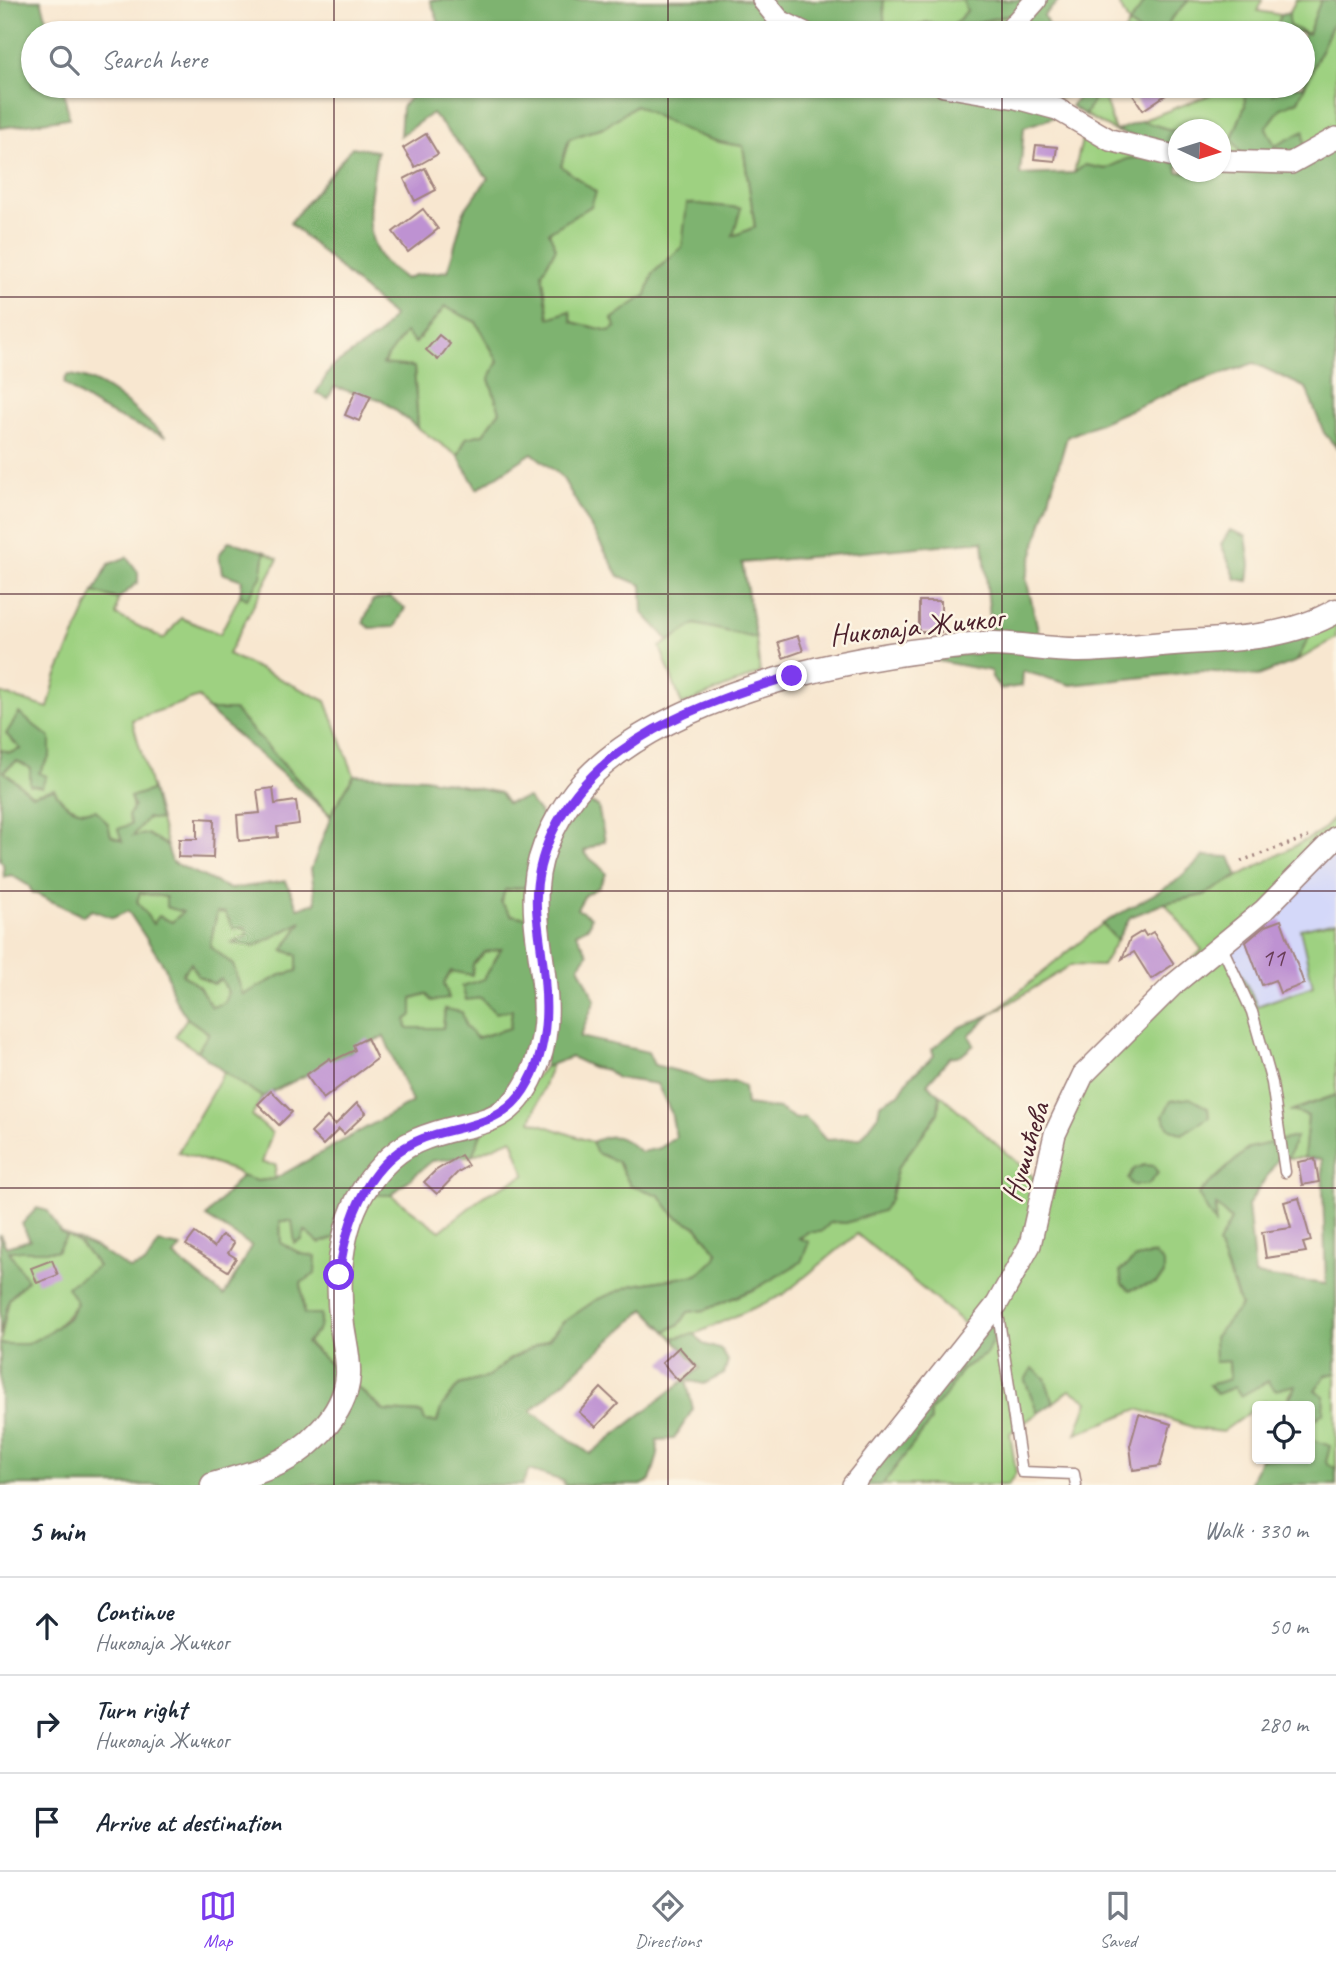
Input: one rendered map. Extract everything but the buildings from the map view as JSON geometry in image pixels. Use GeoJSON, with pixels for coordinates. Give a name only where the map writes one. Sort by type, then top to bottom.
{"type":"FeatureCollection","features":[{"type":"Feature","properties":{"kind":"street"},"geometry":{"type":"LineString","coordinates":[[763,0],[780,21]]}},
{"type":"Feature","properties":{"kind":"street"},"geometry":{"type":"LineString","coordinates":[[1018,21],[1036,0]]}},
{"type":"Feature","properties":{"kind":"street"},"geometry":{"type":"LineString","coordinates":[[1014,98],[1057,109],[1110,140],[1168,154]]}},
{"type":"Feature","properties":{"kind":"street"},"geometry":{"type":"LineString","coordinates":[[1231,161],[1291,163],[1336,138]]}},
{"type":"Feature","properties":{"kind":"street","name":"Николаја Жичког"},"geometry":{"type":"LineString","coordinates":[[213,1485],[288,1458],[323,1427],[342,1399],[346,1389],[348,1364],[339,1298],[341,1265],[353,1212],[370,1180],[395,1154],[418,1140],[483,1123],[503,1113],[523,1092],[542,1046],[546,1011],[537,911],[537,874],[547,843],[562,814],[578,790],[601,765],[653,730],[730,696],[792,676],[860,659],[989,644],[1076,650],[1220,640],[1288,630],[1336,611]]}},
{"type":"Feature","properties":{"kind":"street","name":"Нушићева"},"geometry":{"type":"LineString","coordinates":[[853,1485],[997,1304],[1030,1245],[1055,1134],[1083,1075],[1173,985],[1264,910],[1336,837]]}},
{"type":"Feature","properties":{"kind":"lane"},"geometry":{"type":"LineString","coordinates":[[1221,944],[1252,1012],[1272,1083],[1286,1172]]}},
{"type":"Feature","properties":{"kind":"lane"},"geometry":{"type":"LineString","coordinates":[[997,1304],[1022,1472],[1074,1474],[1076,1485]]}},
{"type":"Feature","properties":{"kind":"path"},"geometry":{"type":"LineString","coordinates":[[1241,861],[1312,835]]}},
{"type":"Feature","properties":{"kind":"shaded area"},"geometry":{"type":"Polygon","coordinates":[[[1336,846],[1336,921],[1300,929],[1314,986],[1256,1006],[1227,945],[1336,846]]]}},
{"type":"Feature","properties":{"kind":"green space"},"geometry":{"type":"Polygon","coordinates":[[[0,0],[41,0],[47,21],[21,21],[21,98],[65,98],[69,118],[0,128],[0,0]]]}},
{"type":"Feature","properties":{"kind":"green space"},"geometry":{"type":"Polygon","coordinates":[[[430,0],[883,0],[884,21],[438,21],[430,0]]]}},
{"type":"Feature","properties":{"kind":"green space"},"geometry":{"type":"Polygon","coordinates":[[[883,0],[963,0],[967,11],[958,21],[884,21],[883,0]]]}},
{"type":"Feature","properties":{"kind":"green space"},"geometry":{"type":"Polygon","coordinates":[[[963,0],[1060,0],[1044,15],[1046,21],[1012,21],[1010,15],[983,21],[958,21],[967,11],[963,0]]]}},
{"type":"Feature","properties":{"kind":"green space"},"geometry":{"type":"Polygon","coordinates":[[[1117,0],[1146,0],[1131,21],[1128,21],[1117,0]]]}},
{"type":"Feature","properties":{"kind":"green space"},"geometry":{"type":"Polygon","coordinates":[[[1146,0],[1189,0],[1170,21],[1131,21],[1146,0]]]}},
{"type":"Feature","properties":{"kind":"green space"},"geometry":{"type":"Polygon","coordinates":[[[1189,0],[1262,0],[1258,11],[1281,15],[1279,21],[1170,20],[1189,0]]]}},
{"type":"Feature","properties":{"kind":"green space"},"geometry":{"type":"Polygon","coordinates":[[[1296,0],[1321,0],[1313,21],[1289,21],[1289,13],[1296,0]]]}},
{"type":"Feature","properties":{"kind":"green space"},"geometry":{"type":"Polygon","coordinates":[[[1321,0],[1336,0],[1336,17],[1315,63],[1313,21],[1321,0]]]}},
{"type":"Feature","properties":{"kind":"green space"},"geometry":{"type":"Polygon","coordinates":[[[1289,13],[1289,21],[1279,21],[1281,15],[1289,13]]]}},
{"type":"Feature","properties":{"kind":"green space"},"geometry":{"type":"Polygon","coordinates":[[[1011,15],[1013,21],[986,21],[1011,15]]]}},
{"type":"Feature","properties":{"kind":"green space"},"geometry":{"type":"Polygon","coordinates":[[[1336,17],[1336,140],[1306,162],[1274,146],[1266,128],[1281,108],[1299,98],[1315,98],[1315,63],[1336,17]]]}},
{"type":"Feature","properties":{"kind":"green space"},"geometry":{"type":"Polygon","coordinates":[[[410,98],[1027,98],[1058,116],[1024,127],[1020,175],[1074,173],[1085,165],[1105,169],[1127,159],[1168,153],[1168,182],[1231,182],[1231,163],[1241,154],[1232,138],[1245,106],[1245,98],[1299,98],[1281,108],[1266,128],[1275,146],[1304,131],[1305,161],[1336,149],[1336,447],[1324,433],[1306,388],[1254,363],[1181,388],[1067,437],[1026,578],[1039,634],[991,631],[983,541],[742,563],[756,638],[695,624],[669,641],[643,613],[642,585],[619,576],[562,477],[532,453],[477,489],[458,456],[466,438],[483,434],[500,411],[489,379],[498,361],[476,322],[445,307],[415,343],[405,333],[382,364],[414,367],[418,428],[382,400],[334,387],[328,399],[316,393],[332,367],[380,334],[393,316],[290,223],[352,147],[377,151],[369,220],[375,246],[381,258],[405,279],[415,275],[448,271],[464,211],[488,178],[432,113],[400,136],[402,107],[410,98]],[[636,105],[606,126],[569,139],[561,166],[596,192],[591,206],[549,232],[556,248],[542,273],[549,318],[570,311],[572,322],[609,331],[616,327],[612,319],[646,295],[653,273],[682,247],[687,203],[741,208],[733,236],[755,227],[743,146],[701,136],[636,105]]]}},
{"type":"Feature","properties":{"kind":"green space"},"geometry":{"type":"Polygon","coordinates":[[[1078,98],[1094,98],[1085,115],[1071,106],[1078,98]]]}},
{"type":"Feature","properties":{"kind":"green space"},"geometry":{"type":"Polygon","coordinates":[[[1094,98],[1105,98],[1115,131],[1085,115],[1094,98]]]}},
{"type":"Feature","properties":{"kind":"green space"},"geometry":{"type":"Polygon","coordinates":[[[1202,98],[1245,98],[1245,106],[1232,138],[1242,155],[1231,154],[1231,119],[1168,119],[1168,129],[1141,121],[1202,98]]]}},
{"type":"Feature","properties":{"kind":"green space"},"geometry":{"type":"Polygon","coordinates":[[[636,105],[701,136],[743,146],[755,227],[732,237],[682,247],[653,273],[646,295],[612,319],[616,327],[609,331],[571,322],[569,311],[549,318],[542,273],[556,248],[548,232],[591,206],[561,166],[569,139],[606,126],[636,105]]]}},
{"type":"Feature","properties":{"kind":"green space"},"geometry":{"type":"Polygon","coordinates":[[[1141,121],[1168,129],[1168,146],[1115,131],[1141,121]]]}},
{"type":"Feature","properties":{"kind":"green space"},"geometry":{"type":"Polygon","coordinates":[[[1084,132],[1168,149],[1168,153],[1127,159],[1105,169],[1085,165],[1074,173],[1084,132]]]}},
{"type":"Feature","properties":{"kind":"green space"},"geometry":{"type":"Polygon","coordinates":[[[445,306],[476,322],[498,361],[489,379],[500,411],[483,434],[466,438],[458,456],[418,428],[414,367],[382,365],[405,333],[416,343],[445,306]]]}},
{"type":"Feature","properties":{"kind":"green space"},"geometry":{"type":"Polygon","coordinates":[[[67,375],[81,377],[107,389],[166,437],[87,401],[64,383],[67,375]]]}},
{"type":"Feature","properties":{"kind":"green space"},"geometry":{"type":"Polygon","coordinates":[[[1230,530],[1246,536],[1250,565],[1248,581],[1236,579],[1221,544],[1230,530]]]}},
{"type":"Feature","properties":{"kind":"green space"},"geometry":{"type":"Polygon","coordinates":[[[229,541],[265,552],[261,577],[247,599],[240,595],[242,580],[222,573],[219,555],[229,541]]]}},
{"type":"Feature","properties":{"kind":"green space"},"geometry":{"type":"Polygon","coordinates":[[[265,552],[278,559],[228,654],[326,701],[354,775],[331,816],[234,710],[208,710],[199,697],[132,720],[152,790],[130,797],[133,814],[123,841],[111,836],[85,813],[61,802],[32,795],[3,772],[17,761],[30,768],[31,785],[46,776],[38,773],[21,749],[10,753],[0,751],[0,693],[48,708],[56,677],[94,592],[118,599],[116,615],[164,639],[181,618],[220,634],[240,595],[247,598],[261,577],[265,552]]]}},
{"type":"Feature","properties":{"kind":"green space"},"geometry":{"type":"Polygon","coordinates":[[[127,557],[138,572],[138,582],[118,599],[94,592],[109,564],[127,557]]]}},
{"type":"Feature","properties":{"kind":"green space"},"geometry":{"type":"Polygon","coordinates":[[[390,597],[405,608],[395,627],[370,628],[363,623],[373,600],[390,597]]]}},
{"type":"Feature","properties":{"kind":"green space"},"geometry":{"type":"Polygon","coordinates":[[[1336,620],[1336,638],[1297,661],[1309,637],[1336,620]]]}},
{"type":"Feature","properties":{"kind":"green space"},"geometry":{"type":"Polygon","coordinates":[[[695,624],[756,638],[760,673],[682,705],[660,647],[695,624]]]}},
{"type":"Feature","properties":{"kind":"green space"},"geometry":{"type":"Polygon","coordinates":[[[1262,630],[1309,637],[1297,661],[1258,676],[1202,671],[1071,685],[1023,671],[1022,686],[1001,689],[992,678],[991,671],[922,658],[1262,630]]]}},
{"type":"Feature","properties":{"kind":"green space"},"geometry":{"type":"Polygon","coordinates":[[[208,710],[234,710],[326,812],[208,710]]]}},
{"type":"Feature","properties":{"kind":"green space"},"geometry":{"type":"Polygon","coordinates":[[[19,713],[50,738],[50,756],[39,773],[46,776],[42,787],[30,785],[30,768],[17,761],[3,771],[32,795],[54,789],[61,800],[71,807],[83,811],[96,810],[108,824],[111,836],[122,841],[118,829],[131,824],[128,816],[134,806],[130,797],[152,790],[160,820],[147,818],[133,836],[147,834],[167,846],[172,862],[230,889],[286,881],[298,908],[316,903],[311,869],[330,815],[354,775],[425,778],[500,793],[507,803],[528,798],[547,823],[525,887],[505,890],[501,902],[511,915],[528,918],[542,1020],[520,1087],[435,1140],[481,1133],[472,1156],[432,1161],[391,1195],[369,1195],[334,1238],[319,1243],[305,1231],[302,1240],[295,1243],[292,1221],[280,1221],[281,1243],[301,1254],[316,1256],[315,1274],[301,1283],[304,1314],[321,1314],[319,1329],[306,1343],[384,1411],[422,1413],[425,1421],[437,1422],[442,1406],[459,1385],[488,1377],[510,1359],[549,1339],[562,1323],[596,1300],[633,1285],[697,1275],[715,1260],[718,1253],[697,1227],[674,1215],[659,1195],[630,1185],[618,1162],[597,1153],[592,1142],[618,1137],[641,1152],[660,1148],[676,1137],[671,1112],[657,1084],[617,1078],[607,1070],[592,1067],[571,1057],[545,1067],[543,901],[546,866],[580,799],[598,806],[605,841],[584,851],[606,874],[599,887],[585,895],[577,909],[591,917],[589,926],[576,933],[588,954],[579,966],[595,1000],[580,1037],[648,1052],[654,1065],[689,1074],[708,1084],[735,1082],[744,1086],[746,1105],[779,1109],[796,1119],[805,1117],[826,1140],[861,1138],[878,1116],[880,1104],[899,1094],[910,1077],[934,1056],[932,1049],[958,1028],[992,1014],[969,1035],[974,1045],[962,1055],[950,1057],[927,1084],[940,1094],[938,1113],[897,1169],[890,1200],[882,1211],[846,1223],[831,1222],[821,1232],[808,1232],[799,1238],[809,1242],[801,1262],[755,1289],[705,1310],[688,1312],[680,1324],[666,1331],[645,1309],[531,1411],[590,1454],[700,1368],[673,1338],[695,1334],[703,1344],[722,1350],[728,1361],[724,1374],[704,1384],[686,1380],[693,1409],[674,1439],[657,1440],[658,1455],[650,1481],[641,1485],[564,1485],[563,1481],[529,1470],[522,1485],[0,1485],[0,1344],[27,1344],[47,1334],[68,1318],[77,1303],[67,1287],[98,1266],[81,1245],[67,1235],[98,1249],[130,1269],[145,1264],[159,1243],[181,1247],[174,1256],[224,1296],[252,1246],[206,1217],[241,1176],[257,1181],[274,1179],[412,1102],[384,1036],[262,1097],[197,1051],[209,1033],[187,1018],[174,998],[165,967],[128,911],[113,918],[92,910],[83,916],[32,892],[29,886],[11,875],[4,877],[3,863],[0,861],[0,751],[10,753],[21,749],[6,734],[19,713]],[[140,893],[137,901],[153,924],[159,916],[172,922],[183,912],[166,907],[166,897],[140,893]],[[217,912],[210,946],[233,965],[243,995],[281,975],[297,971],[297,955],[283,950],[302,922],[255,946],[231,943],[247,936],[246,927],[234,929],[225,913],[217,912]],[[501,949],[485,952],[473,964],[472,975],[451,971],[444,983],[449,999],[432,1001],[426,994],[412,998],[412,1015],[406,1020],[407,1028],[443,1028],[445,1009],[462,1012],[466,1027],[477,1038],[510,1028],[512,1010],[495,1013],[481,998],[466,1000],[462,986],[484,979],[501,949]],[[191,963],[182,974],[199,987],[212,1007],[224,1003],[228,992],[221,979],[214,984],[198,976],[191,963]]]}},
{"type":"Feature","properties":{"kind":"green space"},"geometry":{"type":"Polygon","coordinates":[[[1336,816],[1336,846],[1227,945],[1257,1006],[1313,986],[1300,929],[1336,921],[1336,1095],[1293,1110],[1308,1116],[1304,1158],[1288,1158],[1295,1138],[1199,1194],[1215,1222],[1216,1204],[1231,1220],[1218,1245],[1241,1307],[1215,1362],[1229,1361],[1230,1379],[1210,1385],[1235,1387],[1268,1381],[1296,1385],[1286,1401],[1252,1401],[1252,1411],[1222,1432],[1198,1429],[1138,1409],[1076,1434],[1088,1401],[1070,1390],[1053,1403],[1045,1378],[1025,1380],[1038,1413],[1010,1433],[1016,1473],[1008,1485],[882,1485],[931,1421],[930,1412],[945,1396],[962,1369],[986,1354],[997,1329],[984,1312],[971,1329],[857,1234],[783,1295],[695,1334],[673,1338],[666,1331],[680,1324],[688,1312],[705,1310],[809,1231],[831,1222],[846,1223],[890,1200],[897,1169],[938,1113],[940,1094],[1039,1182],[1079,1072],[1202,950],[1165,903],[1204,895],[1319,833],[1336,816]]]}},
{"type":"Feature","properties":{"kind":"green space"},"geometry":{"type":"Polygon","coordinates":[[[147,818],[160,820],[167,846],[147,834],[132,837],[147,818]]]}},
{"type":"Feature","properties":{"kind":"green space"},"geometry":{"type":"Polygon","coordinates":[[[1204,856],[1230,857],[1238,876],[1204,895],[1165,903],[1130,917],[1117,940],[1102,924],[1175,882],[1204,856]]]}},
{"type":"Feature","properties":{"kind":"green space"},"geometry":{"type":"Polygon","coordinates":[[[525,887],[528,918],[511,915],[501,902],[505,890],[525,887]]]}},
{"type":"Feature","properties":{"kind":"green space"},"geometry":{"type":"Polygon","coordinates":[[[140,893],[167,897],[184,912],[172,923],[153,925],[137,901],[140,893]]]}},
{"type":"Feature","properties":{"kind":"green space"},"geometry":{"type":"Polygon","coordinates":[[[217,912],[225,913],[246,927],[247,936],[233,943],[255,946],[303,920],[283,950],[297,955],[297,972],[281,975],[243,996],[233,965],[210,946],[217,912]]]}},
{"type":"Feature","properties":{"kind":"green space"},"geometry":{"type":"Polygon","coordinates":[[[1102,924],[1117,940],[1102,966],[1071,965],[992,1014],[1102,924]]]}},
{"type":"Feature","properties":{"kind":"green space"},"geometry":{"type":"Polygon","coordinates":[[[502,949],[484,979],[462,986],[481,998],[512,1010],[510,1028],[477,1038],[445,1009],[443,1028],[407,1028],[406,1020],[412,1015],[412,998],[427,994],[449,998],[444,983],[452,971],[473,964],[485,952],[502,949]]]}},
{"type":"Feature","properties":{"kind":"green space"},"geometry":{"type":"Polygon","coordinates":[[[191,963],[198,976],[214,984],[221,978],[228,992],[224,1003],[212,1008],[199,987],[182,974],[191,963]]]}},
{"type":"Feature","properties":{"kind":"green space"},"geometry":{"type":"Polygon","coordinates":[[[187,1018],[209,1034],[197,1051],[175,1036],[187,1018]]]}},
{"type":"Feature","properties":{"kind":"green space"},"geometry":{"type":"Polygon","coordinates":[[[552,1064],[531,1121],[592,1142],[597,1153],[618,1162],[630,1185],[659,1195],[674,1215],[697,1227],[718,1253],[716,1260],[697,1275],[633,1285],[562,1323],[549,1339],[510,1359],[488,1377],[459,1385],[442,1406],[437,1422],[425,1421],[422,1413],[384,1411],[306,1342],[320,1314],[304,1314],[301,1254],[281,1243],[280,1221],[292,1221],[305,1231],[369,1195],[391,1195],[440,1231],[485,1195],[525,1175],[512,1139],[472,1156],[481,1133],[545,1067],[552,1064]]]}},
{"type":"Feature","properties":{"kind":"green space"},"geometry":{"type":"Polygon","coordinates":[[[224,1072],[262,1097],[252,1116],[272,1133],[262,1163],[276,1165],[274,1179],[245,1179],[235,1171],[178,1152],[224,1072]]]}},
{"type":"Feature","properties":{"kind":"green space"},"geometry":{"type":"Polygon","coordinates":[[[1336,1095],[1336,1373],[1326,1375],[1315,1390],[1324,1396],[1323,1413],[1315,1419],[1315,1401],[1287,1401],[1296,1385],[1275,1390],[1268,1381],[1241,1396],[1235,1387],[1217,1394],[1209,1385],[1230,1379],[1229,1361],[1215,1362],[1214,1337],[1241,1306],[1218,1244],[1231,1220],[1216,1205],[1215,1224],[1198,1194],[1249,1148],[1296,1137],[1288,1158],[1279,1158],[1248,1205],[1255,1275],[1326,1284],[1322,1159],[1304,1158],[1308,1116],[1291,1111],[1336,1095]]]}},
{"type":"Feature","properties":{"kind":"green space"},"geometry":{"type":"Polygon","coordinates":[[[1190,1098],[1208,1108],[1209,1117],[1182,1134],[1169,1128],[1163,1116],[1171,1101],[1190,1098]]]}},
{"type":"Feature","properties":{"kind":"green space"},"geometry":{"type":"Polygon","coordinates":[[[1144,1165],[1155,1166],[1158,1173],[1148,1185],[1132,1185],[1128,1179],[1134,1169],[1144,1165]]]}},
{"type":"Feature","properties":{"kind":"green space"},"geometry":{"type":"Polygon","coordinates":[[[37,1208],[48,1211],[60,1232],[67,1235],[57,1251],[9,1251],[27,1280],[9,1299],[0,1336],[0,1234],[6,1247],[30,1240],[22,1224],[37,1208]]]}},
{"type":"Feature","properties":{"kind":"green space"},"geometry":{"type":"Polygon","coordinates":[[[67,1235],[81,1245],[98,1266],[78,1301],[62,1322],[41,1338],[25,1345],[0,1344],[9,1299],[27,1280],[8,1251],[57,1251],[67,1235]]]}},
{"type":"Feature","properties":{"kind":"green space"},"geometry":{"type":"Polygon","coordinates":[[[1154,1254],[1164,1263],[1164,1275],[1156,1283],[1130,1290],[1122,1284],[1120,1271],[1136,1258],[1154,1254]]]}},
{"type":"Feature","properties":{"kind":"green space"},"geometry":{"type":"Polygon","coordinates":[[[988,1319],[998,1329],[986,1354],[962,1369],[945,1396],[930,1412],[931,1421],[882,1485],[858,1485],[988,1319]]]}},
{"type":"Feature","properties":{"kind":"green space"},"geometry":{"type":"Polygon","coordinates":[[[1032,1368],[1045,1378],[1053,1403],[1038,1413],[1025,1380],[1032,1368]]]}},
{"type":"Feature","properties":{"kind":"green space"},"geometry":{"type":"Polygon","coordinates":[[[1336,1373],[1336,1470],[1326,1463],[1315,1441],[1315,1419],[1323,1413],[1315,1390],[1326,1375],[1336,1373]]]}},
{"type":"Feature","properties":{"kind":"green space"},"geometry":{"type":"Polygon","coordinates":[[[1315,1441],[1330,1446],[1326,1462],[1336,1469],[1336,1485],[1250,1485],[1258,1464],[1315,1464],[1315,1441]]]}},
{"type":"Feature","properties":{"kind":"route"},"geometry":{"type":"LineString","coordinates":[[339,1275],[346,1233],[353,1212],[370,1180],[383,1165],[418,1140],[495,1118],[523,1092],[529,1080],[542,1046],[547,997],[537,911],[537,874],[547,843],[572,797],[601,765],[653,730],[730,696],[792,676]]}}]}
